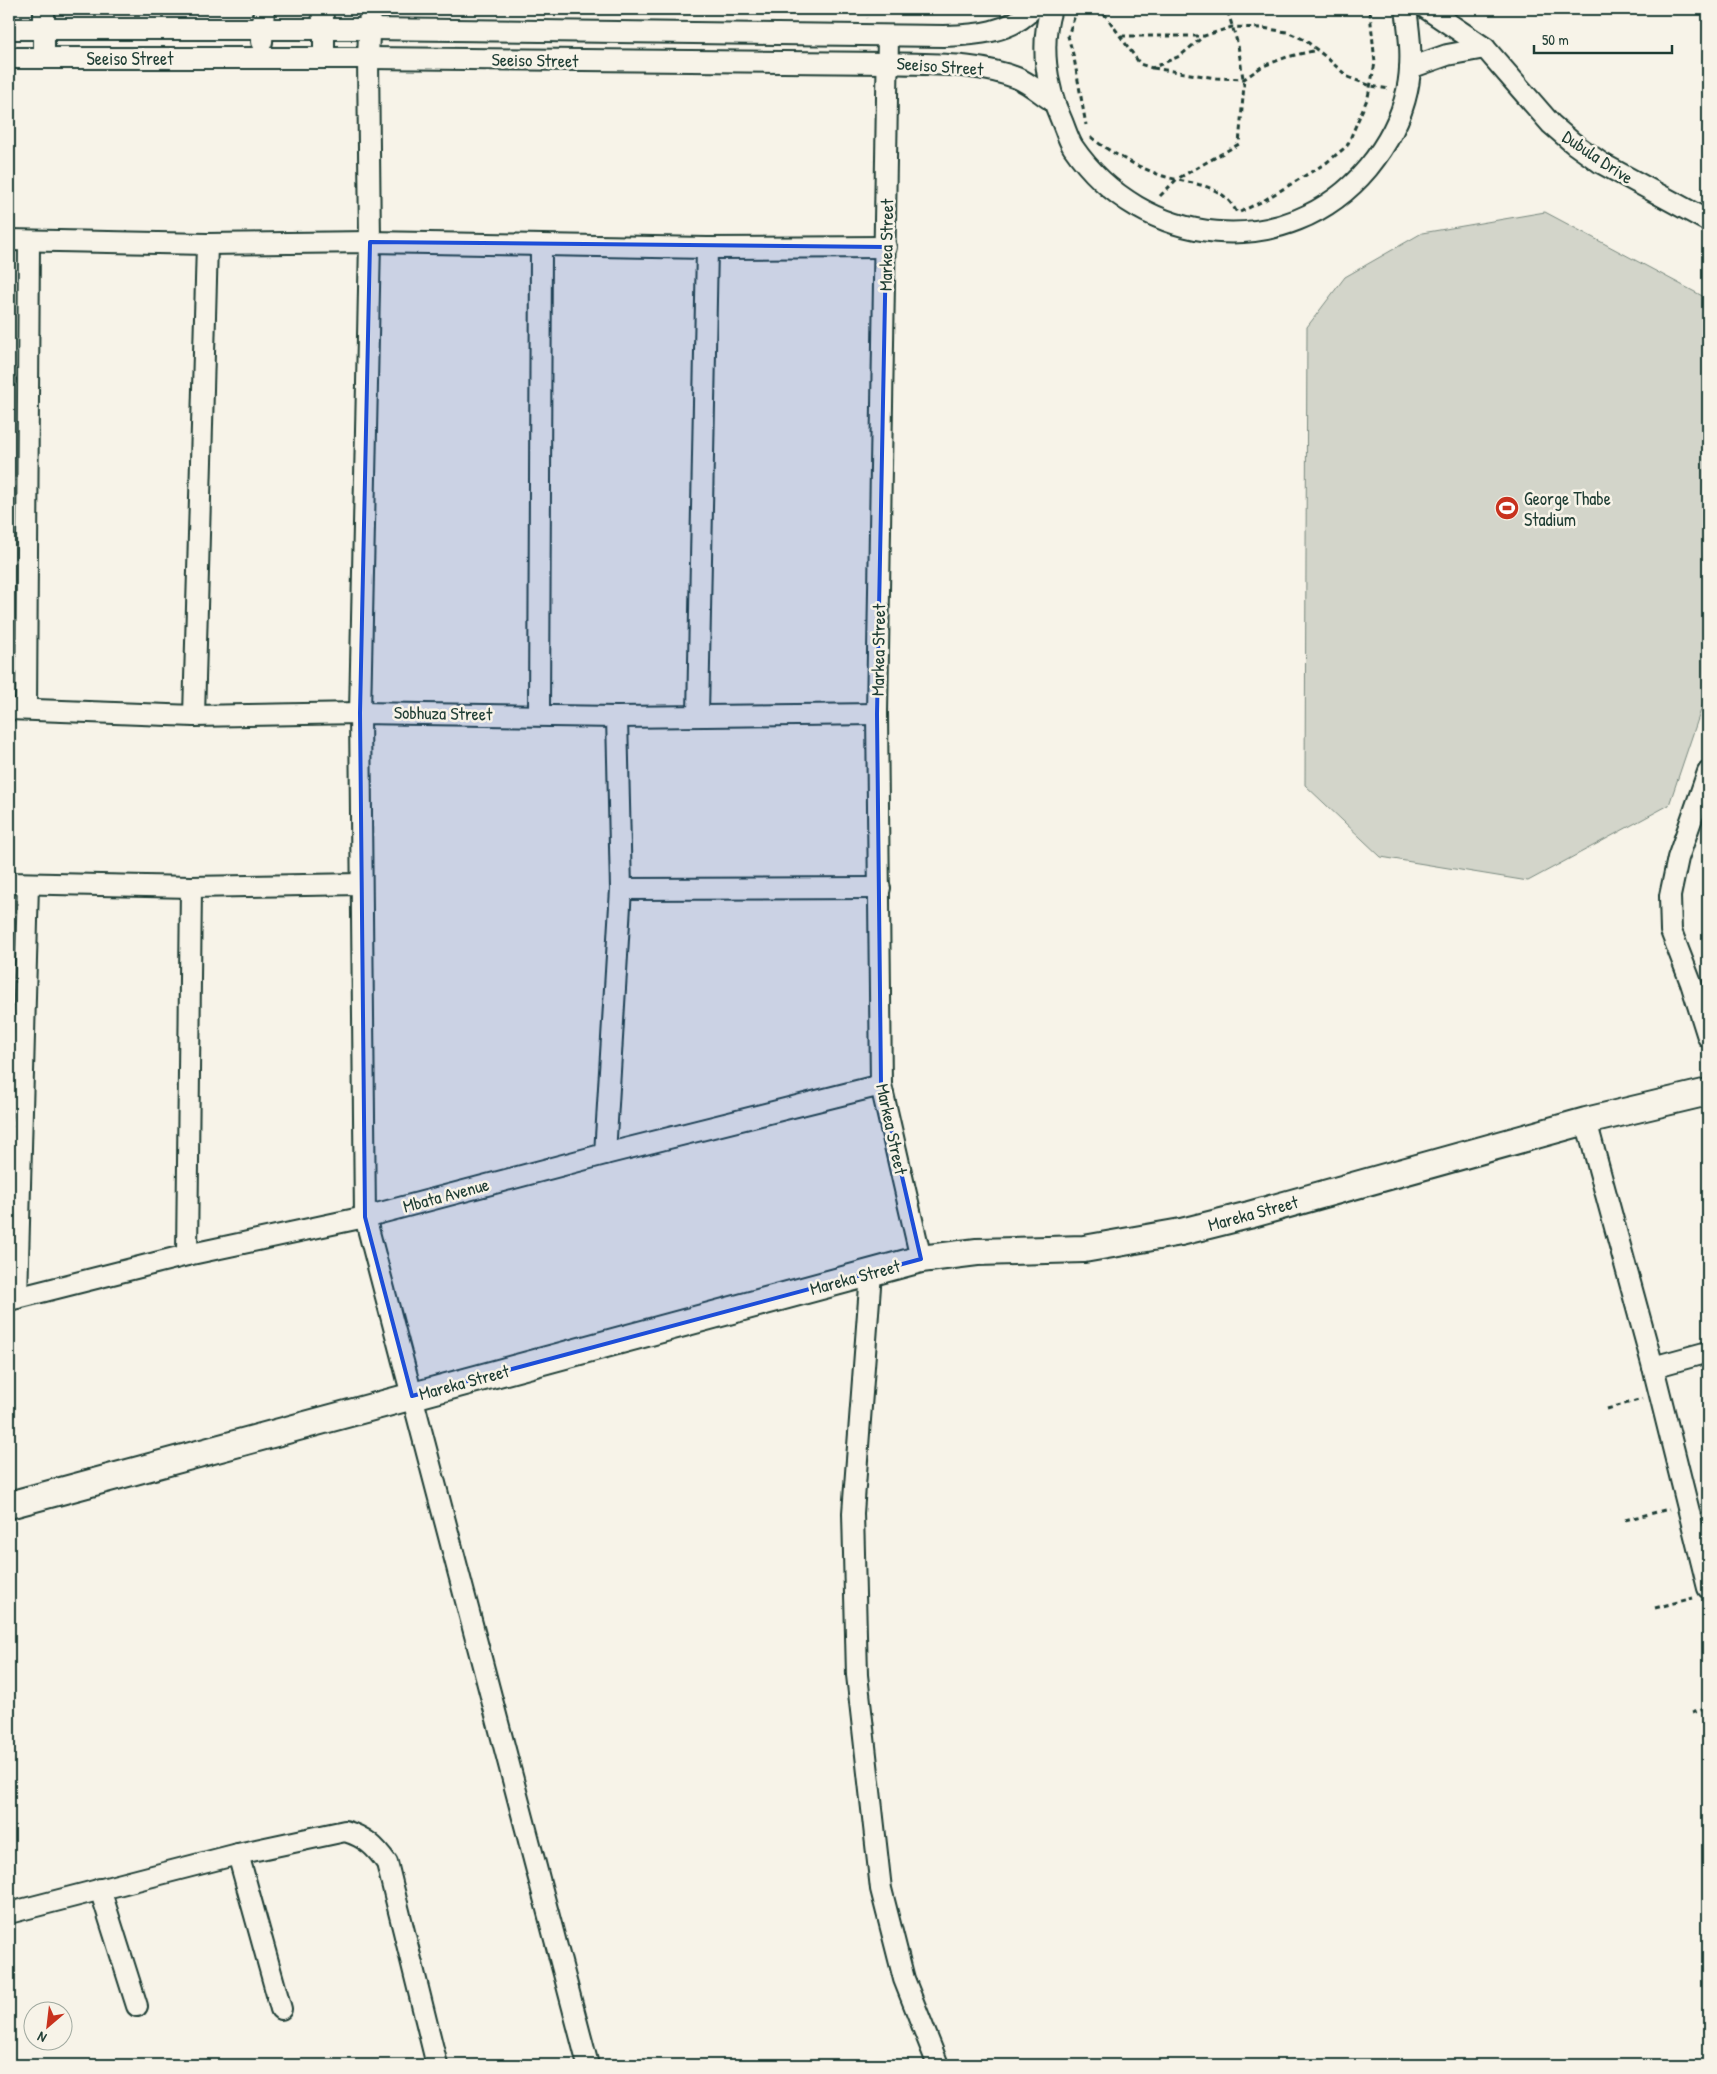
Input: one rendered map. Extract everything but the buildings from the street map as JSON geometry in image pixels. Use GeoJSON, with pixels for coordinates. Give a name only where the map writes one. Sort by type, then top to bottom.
{"type":"FeatureCollection","features":[{"type":"Feature","properties":{"kind":"main road","name":"Mareka Street"},"geometry":{"type":"LineString","coordinates":[[9,1505],[921,1259],[977,1252],[1084,1249],[1181,1232],[1258,1213],[1586,1121],[1708,1092]]}},
{"type":"Feature","properties":{"kind":"street"},"geometry":{"type":"LineString","coordinates":[[44,9],[44,58]]}},
{"type":"Feature","properties":{"kind":"street"},"geometry":{"type":"LineString","coordinates":[[262,58],[261,30],[264,9]]}},
{"type":"Feature","properties":{"kind":"street"},"geometry":{"type":"LineString","coordinates":[[322,9],[324,58]]}},
{"type":"Feature","properties":{"kind":"street"},"geometry":{"type":"LineString","coordinates":[[370,9],[368,58],[370,242],[360,713],[365,1216],[588,2065]]}},
{"type":"Feature","properties":{"kind":"street","name":"Seeiso Street"},"geometry":{"type":"LineString","coordinates":[[9,29],[369,29],[944,36],[985,33],[1012,24],[1032,9]]}},
{"type":"Feature","properties":{"kind":"street"},"geometry":{"type":"LineString","coordinates":[[1051,9],[1048,20],[1046,61],[1053,101],[1072,146],[1103,183],[1143,212],[1189,228],[1237,233],[1271,228],[1302,218],[1332,201],[1358,180],[1379,154],[1396,124],[1406,92],[1410,68],[1411,42],[1406,9]]}},
{"type":"Feature","properties":{"kind":"street","name":"Dubula Drive"},"geometry":{"type":"LineString","coordinates":[[1427,9],[1485,48],[1551,124],[1573,143],[1602,163],[1708,221]]}},
{"type":"Feature","properties":{"kind":"street","name":"Markea Street"},"geometry":{"type":"LineString","coordinates":[[888,36],[877,714],[881,1085],[921,1259]]}},
{"type":"Feature","properties":{"kind":"street"},"geometry":{"type":"LineString","coordinates":[[1410,68],[1447,55],[1485,48]]}},
{"type":"Feature","properties":{"kind":"street","name":"Seeiso Street"},"geometry":{"type":"LineString","coordinates":[[9,58],[368,58],[888,63],[990,69],[1019,79],[1053,101]]}},
{"type":"Feature","properties":{"kind":"street"},"geometry":{"type":"LineString","coordinates":[[9,240],[207,244],[370,242],[707,248],[886,247]]}},
{"type":"Feature","properties":{"kind":"street"},"geometry":{"type":"LineString","coordinates":[[17,709],[29,241]]}},
{"type":"Feature","properties":{"kind":"street"},"geometry":{"type":"LineString","coordinates":[[194,716],[207,244]]}},
{"type":"Feature","properties":{"kind":"street"},"geometry":{"type":"LineString","coordinates":[[539,714],[541,246]]}},
{"type":"Feature","properties":{"kind":"street"},"geometry":{"type":"LineString","coordinates":[[698,715],[707,248]]}},
{"type":"Feature","properties":{"kind":"street","name":"Sobhuza Street"},"geometry":{"type":"LineString","coordinates":[[17,709],[194,716],[360,713],[539,714],[617,717],[877,714]]}},
{"type":"Feature","properties":{"kind":"street"},"geometry":{"type":"LineString","coordinates":[[605,1154],[620,889],[617,717]]}},
{"type":"Feature","properties":{"kind":"street"},"geometry":{"type":"LineString","coordinates":[[1708,772],[1678,858],[1670,896],[1671,931],[1691,983],[1708,1037]]}},
{"type":"Feature","properties":{"kind":"street"},"geometry":{"type":"LineString","coordinates":[[13,1299],[18,884],[191,887],[361,884]]}},
{"type":"Feature","properties":{"kind":"street"},"geometry":{"type":"LineString","coordinates":[[187,1255],[191,887]]}},
{"type":"Feature","properties":{"kind":"street"},"geometry":{"type":"LineString","coordinates":[[620,889],[880,888]]}},
{"type":"Feature","properties":{"kind":"street","name":"Mbata Avenue"},"geometry":{"type":"LineString","coordinates":[[13,1299],[187,1255],[365,1216],[881,1085]]}},
{"type":"Feature","properties":{"kind":"street"},"geometry":{"type":"LineString","coordinates":[[1586,1121],[1653,1367],[1686,1504],[1704,1592]]}},
{"type":"Feature","properties":{"kind":"street"},"geometry":{"type":"LineString","coordinates":[[871,1273],[853,1514],[857,1675],[881,1889],[904,1979],[938,2065]]}},
{"type":"Feature","properties":{"kind":"street"},"geometry":{"type":"LineString","coordinates":[[1653,1367],[1708,1352]]}},
{"type":"Feature","properties":{"kind":"street"},"geometry":{"type":"LineString","coordinates":[[9,1914],[238,1854],[345,1831],[366,1839],[376,1848],[386,1863],[437,2065]]}},
{"type":"Feature","properties":{"kind":"street"},"geometry":{"type":"LineString","coordinates":[[238,1854],[280,2009]]}},
{"type":"Feature","properties":{"kind":"street"},"geometry":{"type":"LineString","coordinates":[[100,1889],[137,2006]]}},
{"type":"Feature","properties":{"kind":"path"},"geometry":{"type":"LineString","coordinates":[[1077,9],[1068,36],[1088,134],[1097,142],[1129,161],[1164,176],[1209,188],[1232,202],[1237,213],[1263,201],[1326,163],[1347,146],[1368,97],[1376,63],[1370,13],[1367,9]]}},
{"type":"Feature","properties":{"kind":"path"},"geometry":{"type":"LineString","coordinates":[[1096,9],[1106,16],[1140,64],[1152,68],[1199,76],[1244,79],[1263,66],[1287,57],[1318,50]]}},
{"type":"Feature","properties":{"kind":"path"},"geometry":{"type":"LineString","coordinates":[[1143,212],[1177,178],[1239,144],[1244,79],[1238,45],[1227,9]]}},
{"type":"Feature","properties":{"kind":"path"},"geometry":{"type":"LineString","coordinates":[[1120,36],[1204,36],[1232,27],[1263,28],[1287,32],[1305,40],[1348,77],[1371,86],[1406,92]]}},
{"type":"Feature","properties":{"kind":"path"},"geometry":{"type":"LineString","coordinates":[[1152,68],[1180,56],[1204,36]]}},
{"type":"Feature","properties":{"kind":"path"},"geometry":{"type":"LineString","coordinates":[[1606,1409],[1660,1395]]}},
{"type":"Feature","properties":{"kind":"path"},"geometry":{"type":"LineString","coordinates":[[1625,1520],[1686,1504]]}},
{"type":"Feature","properties":{"kind":"path"},"geometry":{"type":"LineString","coordinates":[[1655,1608],[1704,1592]]}},
{"type":"Feature","properties":{"kind":"path"},"geometry":{"type":"LineString","coordinates":[[1692,1712],[1708,1707]]}},
{"type":"Feature","properties":{"kind":"highlighted area"},"geometry":{"type":"Polygon","coordinates":[[[370,242],[886,247],[877,714],[881,1085],[921,1259],[412,1396],[365,1217],[360,713],[370,242]]]}},
{"type":"Feature","properties":{"kind":"shaded area","name":"George Thabe Stadium"},"geometry":{"type":"Polygon","coordinates":[[[1545,212],[1708,299],[1708,689],[1669,805],[1528,881],[1381,857],[1305,785],[1307,327],[1345,277],[1422,233],[1545,212]]]}},
{"type":"Feature","properties":{"kind":"place","name":"George Thabe Stadium"},"geometry":{"type":"Point","coordinates":[1507,508]}}]}
